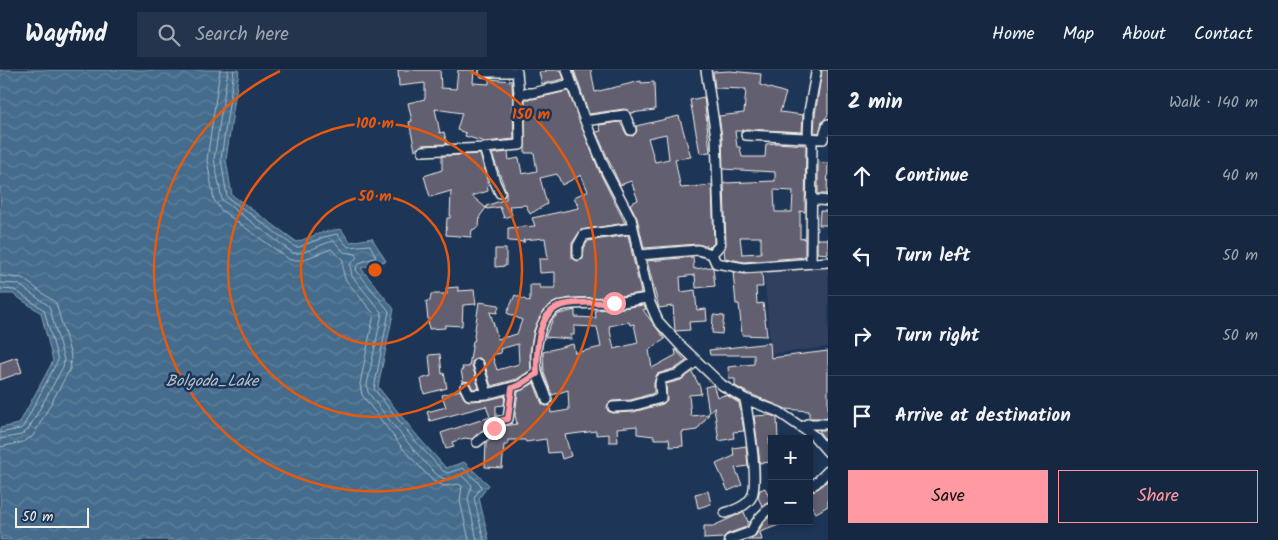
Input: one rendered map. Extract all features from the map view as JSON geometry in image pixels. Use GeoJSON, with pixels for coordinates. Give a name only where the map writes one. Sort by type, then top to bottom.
{"type":"FeatureCollection","features":[{"type":"Feature","properties":{"kind":"street"},"geometry":{"type":"LineString","coordinates":[[567,70],[585,121],[606,171],[631,219],[649,298],[658,321],[722,386],[745,399],[779,412],[814,436],[828,452]]}},
{"type":"Feature","properties":{"kind":"street"},"geometry":{"type":"LineString","coordinates":[[706,70],[716,137],[720,245],[712,254]]}},
{"type":"Feature","properties":{"kind":"street"},"geometry":{"type":"LineString","coordinates":[[423,151],[520,145],[517,72],[484,72]]}},
{"type":"Feature","properties":{"kind":"street"},"geometry":{"type":"LineString","coordinates":[[811,263],[812,199],[809,112],[816,73]]}},
{"type":"Feature","properties":{"kind":"street"},"geometry":{"type":"LineString","coordinates":[[519,93],[532,93],[572,84]]}},
{"type":"Feature","properties":{"kind":"street"},"geometry":{"type":"LineString","coordinates":[[585,121],[625,115],[631,130]]}},
{"type":"Feature","properties":{"kind":"street"},"geometry":{"type":"LineString","coordinates":[[746,135],[823,139],[828,124]]}},
{"type":"Feature","properties":{"kind":"street"},"geometry":{"type":"LineString","coordinates":[[484,148],[492,176],[500,193]]}},
{"type":"Feature","properties":{"kind":"street"},"geometry":{"type":"LineString","coordinates":[[812,199],[828,201]]}},
{"type":"Feature","properties":{"kind":"street"},"geometry":{"type":"LineString","coordinates":[[578,255],[578,246],[584,235],[633,228]]}},
{"type":"Feature","properties":{"kind":"street"},"geometry":{"type":"LineString","coordinates":[[640,255],[698,250],[712,254]]}},
{"type":"Feature","properties":{"kind":"street"},"geometry":{"type":"LineString","coordinates":[[712,254],[716,263],[744,268],[828,262]]}},
{"type":"Feature","properties":{"kind":"street"},"geometry":{"type":"LineString","coordinates":[[547,400],[544,387],[537,374],[536,356],[540,332],[545,319],[552,310],[562,305],[614,303],[649,298]]}},
{"type":"Feature","properties":{"kind":"street"},"geometry":{"type":"LineString","coordinates":[[613,407],[632,406],[661,398],[661,379],[679,374],[697,361]]}},
{"type":"Feature","properties":{"kind":"street"},"geometry":{"type":"LineString","coordinates":[[478,364],[487,394]]}},
{"type":"Feature","properties":{"kind":"street"},"geometry":{"type":"LineString","coordinates":[[465,387],[468,395],[487,394],[520,385],[537,374]]}},
{"type":"Feature","properties":{"kind":"street"},"geometry":{"type":"LineString","coordinates":[[477,442],[497,426],[499,421],[508,419],[512,388]]}},
{"type":"Feature","properties":{"kind":"street"},"geometry":{"type":"LineString","coordinates":[[724,513],[741,507],[750,499],[754,492],[752,445],[745,399]]}},
{"type":"Feature","properties":{"kind":"street"},"geometry":{"type":"LineString","coordinates":[[802,428],[807,424],[828,424]]}},
{"type":"Feature","properties":{"kind":"street"},"geometry":{"type":"LineString","coordinates":[[813,484],[828,470]]}},
{"type":"Feature","properties":{"kind":"street"},"geometry":{"type":"LineString","coordinates":[[729,540],[751,532],[755,522],[768,509]]}},
{"type":"Feature","properties":{"kind":"shaded area"},"geometry":{"type":"Polygon","coordinates":[[[828,267],[828,347],[771,354],[764,271],[828,267]]]}},
{"type":"Feature","properties":{"kind":"water","name":"Bolgoda_Lake"},"geometry":{"type":"Polygon","coordinates":[[[0,70],[239,70],[226,160],[232,195],[297,242],[323,232],[341,229],[350,242],[372,238],[386,261],[361,268],[394,309],[378,387],[446,468],[464,462],[489,485],[479,498],[489,540],[0,540],[0,428],[19,424],[53,361],[41,313],[13,294],[0,294],[0,70]]]}},
{"type":"Feature","properties":{"kind":"building"},"geometry":{"type":"Polygon","coordinates":[[[398,70],[440,70],[441,88],[456,89],[458,70],[474,70],[473,83],[489,84],[489,79],[512,81],[514,139],[485,142],[465,136],[466,133],[457,130],[462,113],[435,109],[440,133],[444,132],[447,144],[422,145],[415,150],[409,122],[412,121],[408,103],[425,99],[425,83],[399,86],[398,70]]]}},
{"type":"Feature","properties":{"kind":"building"},"geometry":{"type":"Polygon","coordinates":[[[545,70],[561,70],[564,79],[542,84],[539,72],[546,72],[545,70]]]}},
{"type":"Feature","properties":{"kind":"building"},"geometry":{"type":"Polygon","coordinates":[[[574,70],[591,70],[595,92],[641,81],[641,83],[654,82],[655,110],[631,113],[624,109],[589,114],[574,70]]]}},
{"type":"Feature","properties":{"kind":"building"},"geometry":{"type":"Polygon","coordinates":[[[822,70],[828,70],[828,115],[822,122],[819,133],[814,132],[822,70]]]}},
{"type":"Feature","properties":{"kind":"building"},"geometry":{"type":"Polygon","coordinates":[[[730,71],[761,74],[760,85],[786,93],[780,112],[803,115],[802,132],[746,129],[735,131],[737,147],[740,147],[742,157],[765,157],[766,144],[806,145],[805,212],[800,211],[800,239],[805,238],[805,257],[744,262],[725,258],[724,183],[775,181],[775,172],[723,169],[719,116],[744,113],[746,89],[715,88],[713,72],[730,71]],[[774,190],[775,212],[792,212],[793,191],[774,190]],[[740,237],[742,254],[761,253],[761,237],[740,237]]]}},
{"type":"Feature","properties":{"kind":"building"},"geometry":{"type":"Polygon","coordinates":[[[568,91],[600,173],[625,223],[581,230],[572,243],[572,258],[578,261],[583,259],[584,248],[588,241],[628,235],[641,293],[614,297],[570,298],[553,303],[543,311],[534,330],[530,352],[531,370],[517,379],[491,386],[484,362],[480,358],[476,358],[472,365],[479,388],[473,389],[469,382],[463,381],[461,370],[463,370],[462,367],[469,367],[473,341],[475,340],[479,302],[499,305],[497,313],[490,312],[498,339],[517,334],[522,320],[507,313],[515,295],[530,302],[530,285],[540,285],[540,288],[555,288],[555,272],[540,273],[539,259],[548,259],[545,238],[523,240],[525,242],[508,241],[508,228],[535,226],[532,218],[579,208],[574,197],[588,191],[581,175],[562,185],[557,174],[540,178],[547,204],[530,214],[526,205],[509,206],[512,215],[504,218],[500,207],[487,209],[486,206],[506,199],[506,191],[492,154],[508,152],[509,160],[519,158],[522,174],[537,171],[534,153],[525,153],[525,99],[568,91]],[[518,344],[500,349],[501,353],[492,355],[497,370],[519,364],[518,344]]]}},
{"type":"Feature","properties":{"kind":"building"},"geometry":{"type":"Polygon","coordinates":[[[704,97],[710,152],[700,153],[690,100],[704,97]]]}},
{"type":"Feature","properties":{"kind":"building"},"geometry":{"type":"Polygon","coordinates":[[[679,116],[691,157],[675,159],[681,188],[712,185],[714,243],[710,247],[697,244],[644,248],[637,218],[630,204],[638,200],[631,181],[620,185],[596,132],[601,131],[599,125],[620,122],[627,135],[633,136],[637,131],[636,126],[679,116]],[[666,134],[648,138],[655,162],[669,159],[666,134]]]}},
{"type":"Feature","properties":{"kind":"building"},"geometry":{"type":"Polygon","coordinates":[[[480,154],[487,179],[488,191],[472,196],[486,208],[480,216],[479,227],[472,230],[471,237],[446,235],[447,218],[450,218],[451,191],[430,197],[424,176],[442,170],[442,156],[480,154]]]}},
{"type":"Feature","properties":{"kind":"building"},"geometry":{"type":"Polygon","coordinates":[[[818,162],[828,163],[827,194],[818,194],[818,162]]]}},
{"type":"Feature","properties":{"kind":"building"},"geometry":{"type":"Polygon","coordinates":[[[820,211],[828,211],[828,225],[819,225],[820,211]]]}},
{"type":"Feature","properties":{"kind":"building"},"geometry":{"type":"Polygon","coordinates":[[[817,239],[828,239],[828,254],[817,253],[817,239]]]}},
{"type":"Feature","properties":{"kind":"building"},"geometry":{"type":"Polygon","coordinates":[[[495,249],[506,249],[506,266],[495,267],[495,249]]]}},
{"type":"Feature","properties":{"kind":"building"},"geometry":{"type":"Polygon","coordinates":[[[693,257],[694,269],[713,268],[715,286],[696,288],[695,275],[680,277],[681,292],[695,290],[697,310],[706,309],[707,321],[689,322],[690,330],[675,331],[673,306],[659,308],[647,261],[693,257]]]}},
{"type":"Feature","properties":{"kind":"building"},"geometry":{"type":"Polygon","coordinates":[[[733,272],[744,274],[762,273],[763,287],[756,287],[757,304],[763,303],[767,336],[742,335],[739,304],[736,304],[733,272]]]}},
{"type":"Feature","properties":{"kind":"building"},"geometry":{"type":"Polygon","coordinates":[[[458,287],[458,291],[474,290],[476,304],[463,305],[462,326],[445,325],[445,328],[429,329],[426,301],[430,301],[431,294],[447,294],[446,288],[458,287]]]}},
{"type":"Feature","properties":{"kind":"building"},"geometry":{"type":"Polygon","coordinates":[[[644,305],[646,309],[643,310],[665,339],[649,350],[652,368],[676,355],[675,349],[686,361],[676,368],[657,374],[654,383],[654,393],[631,400],[612,401],[608,404],[608,411],[613,413],[633,412],[663,404],[667,400],[666,384],[681,380],[692,372],[700,387],[701,394],[689,395],[691,416],[709,414],[697,430],[682,432],[683,446],[670,447],[669,439],[654,439],[654,436],[637,434],[637,426],[617,428],[618,442],[609,442],[609,434],[596,435],[596,431],[565,435],[571,456],[562,459],[560,452],[548,453],[546,439],[526,442],[525,440],[508,440],[508,445],[504,445],[502,468],[485,467],[486,443],[501,431],[504,426],[517,424],[515,415],[518,392],[534,383],[542,404],[550,405],[551,413],[569,410],[568,390],[552,395],[544,373],[543,352],[573,344],[575,353],[601,347],[597,327],[574,326],[574,335],[570,335],[572,339],[545,337],[553,319],[559,314],[575,310],[575,317],[596,318],[595,310],[644,305]],[[629,322],[609,326],[614,349],[638,343],[634,324],[630,325],[629,322]]]}},
{"type":"Feature","properties":{"kind":"building"},"geometry":{"type":"Polygon","coordinates":[[[713,315],[724,316],[722,334],[712,333],[713,315]]]}},
{"type":"Feature","properties":{"kind":"building"},"geometry":{"type":"Polygon","coordinates":[[[770,343],[771,358],[828,351],[828,418],[809,418],[809,411],[786,409],[735,386],[735,379],[729,379],[728,367],[754,364],[754,355],[710,355],[709,350],[770,343]]]}},
{"type":"Feature","properties":{"kind":"building"},"geometry":{"type":"Polygon","coordinates":[[[440,354],[442,374],[444,373],[447,388],[424,394],[421,379],[431,376],[429,355],[440,354]]]}},
{"type":"Feature","properties":{"kind":"building"},"geometry":{"type":"Polygon","coordinates":[[[17,357],[22,372],[0,380],[0,363],[17,357]]]}},
{"type":"Feature","properties":{"kind":"building"},"geometry":{"type":"Polygon","coordinates":[[[713,385],[717,397],[726,395],[739,403],[744,431],[733,432],[734,438],[719,441],[714,407],[709,413],[705,387],[713,385]]]}},
{"type":"Feature","properties":{"kind":"building"},"geometry":{"type":"Polygon","coordinates":[[[460,390],[464,398],[469,401],[505,396],[504,405],[496,406],[496,416],[492,422],[472,439],[465,438],[452,442],[454,447],[446,449],[441,433],[490,417],[486,406],[430,421],[427,412],[446,407],[442,395],[460,390]]]}},
{"type":"Feature","properties":{"kind":"building"},"geometry":{"type":"Polygon","coordinates":[[[770,415],[777,418],[778,435],[768,435],[768,462],[760,463],[754,416],[770,415]]]}},
{"type":"Feature","properties":{"kind":"building"},"geometry":{"type":"Polygon","coordinates":[[[819,430],[828,430],[828,443],[820,433],[819,430]]]}},
{"type":"Feature","properties":{"kind":"building"},"geometry":{"type":"Polygon","coordinates":[[[746,446],[748,466],[735,468],[742,485],[728,491],[716,464],[734,456],[733,448],[746,446]]]}},
{"type":"Feature","properties":{"kind":"building"},"geometry":{"type":"Polygon","coordinates":[[[828,480],[828,506],[816,513],[813,508],[813,491],[828,480]]]}},
{"type":"Feature","properties":{"kind":"building"},"geometry":{"type":"Polygon","coordinates":[[[765,488],[768,494],[768,503],[762,506],[758,497],[760,490],[765,488]]]}},
{"type":"Feature","properties":{"kind":"building"},"geometry":{"type":"Polygon","coordinates":[[[708,491],[711,504],[698,508],[695,494],[708,491]]]}},
{"type":"Feature","properties":{"kind":"building"},"geometry":{"type":"Polygon","coordinates":[[[744,512],[749,521],[746,527],[727,534],[723,538],[704,539],[704,526],[713,526],[744,512]]]}},
{"type":"Feature","properties":{"kind":"building"},"geometry":{"type":"Polygon","coordinates":[[[768,518],[768,525],[779,525],[760,532],[762,540],[747,540],[756,535],[768,518]]]}},
{"type":"Feature","properties":{"kind":"route"},"geometry":{"type":"LineString","coordinates":[[494,428],[499,421],[508,419],[512,388],[537,374],[536,356],[540,332],[545,319],[552,310],[562,305],[614,303]]}}]}
